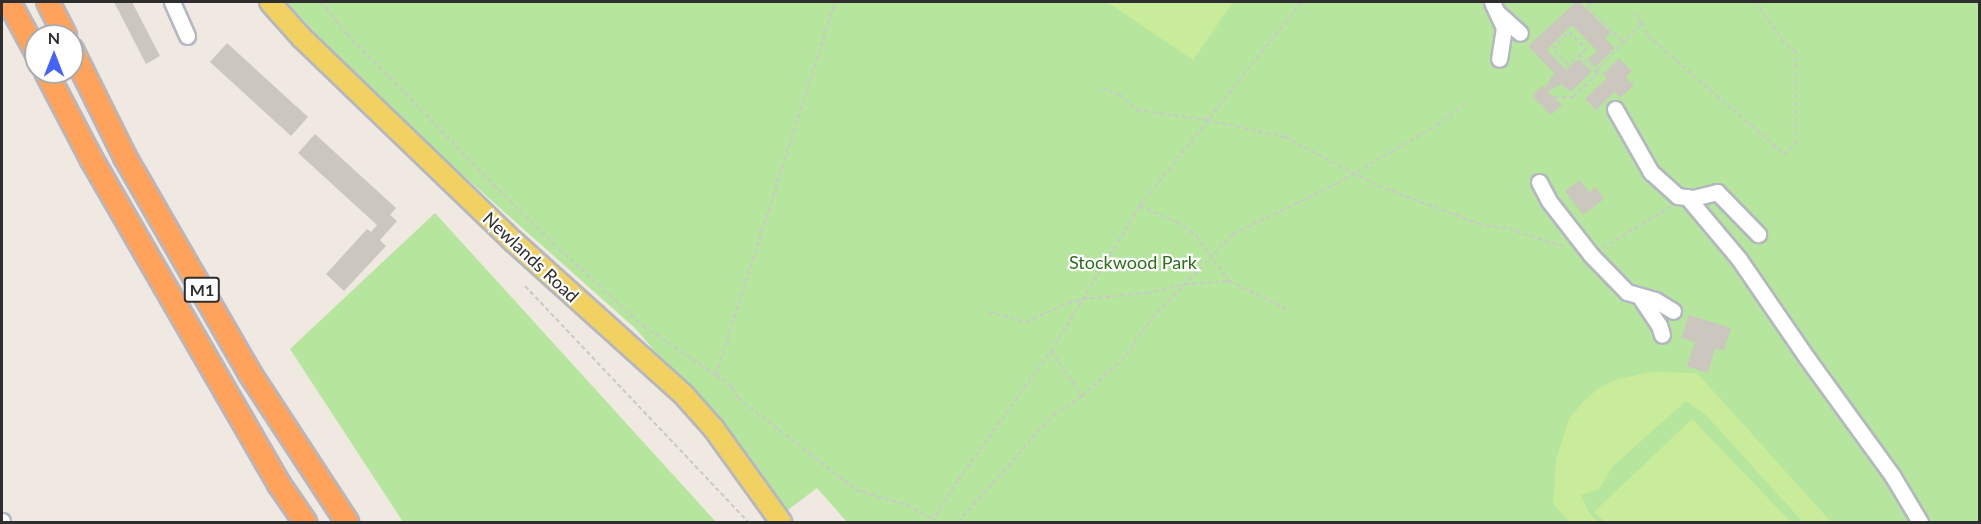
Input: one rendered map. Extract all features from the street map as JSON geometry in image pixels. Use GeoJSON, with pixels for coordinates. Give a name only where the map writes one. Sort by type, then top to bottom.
{"type":"FeatureCollection","features":[{"type":"Feature","properties":{"kind":"highway"},"geometry":{"type":"LineString","coordinates":[[9,2],[24,30]]}},
{"type":"Feature","properties":{"kind":"highway"},"geometry":{"type":"LineString","coordinates":[[48,2],[59,24]]}},
{"type":"Feature","properties":{"kind":"highway","name":"M1"},"geometry":{"type":"LineString","coordinates":[[84,74],[125,157],[249,372],[347,522]]}},
{"type":"Feature","properties":{"kind":"highway","name":"M1"},"geometry":{"type":"LineString","coordinates":[[52,84],[92,160],[279,484],[305,522]]}},
{"type":"Feature","properties":{"kind":"main road","name":"Newlands Road"},"geometry":{"type":"LineString","coordinates":[[270,2],[302,38],[513,241],[683,394],[714,429],[781,522]]}},
{"type":"Feature","properties":{"kind":"lane"},"geometry":{"type":"LineString","coordinates":[[172,2],[187,36]]}},
{"type":"Feature","properties":{"kind":"lane"},"geometry":{"type":"LineString","coordinates":[[1495,8],[1520,33]]}},
{"type":"Feature","properties":{"kind":"lane"},"geometry":{"type":"LineString","coordinates":[[1495,8],[1504,28],[1499,59]]}},
{"type":"Feature","properties":{"kind":"lane"},"geometry":{"type":"LineString","coordinates":[[1615,109],[1651,172],[1678,196],[1687,197],[1718,192],[1758,234]]}},
{"type":"Feature","properties":{"kind":"lane"},"geometry":{"type":"LineString","coordinates":[[1539,182],[1549,201],[1591,255],[1627,292],[1655,300],[1673,311]]}},
{"type":"Feature","properties":{"kind":"lane"},"geometry":{"type":"LineString","coordinates":[[1687,197],[1739,259],[1892,475],[1920,522]]}},
{"type":"Feature","properties":{"kind":"lane"},"geometry":{"type":"LineString","coordinates":[[1640,297],[1659,325],[1662,335]]}},
{"type":"Feature","properties":{"kind":"path"},"geometry":{"type":"LineString","coordinates":[[321,2],[347,34],[559,249],[643,326],[732,387],[738,398],[856,490],[907,505],[933,521],[958,480],[1051,351],[1140,206],[1301,2]]}},
{"type":"Feature","properties":{"kind":"path"},"geometry":{"type":"LineString","coordinates":[[716,375],[835,2]]}},
{"type":"Feature","properties":{"kind":"path"},"geometry":{"type":"LineString","coordinates":[[1592,2],[1587,6],[1624,43]]}},
{"type":"Feature","properties":{"kind":"path"},"geometry":{"type":"LineString","coordinates":[[1638,10],[1637,17],[1648,36],[1784,154],[1796,144],[1796,52],[1784,42],[1756,2]]}},
{"type":"Feature","properties":{"kind":"path"},"geometry":{"type":"LineString","coordinates":[[1554,98],[1574,97],[1642,23]]}},
{"type":"Feature","properties":{"kind":"path"},"geometry":{"type":"LineString","coordinates":[[1569,32],[1586,49],[1580,55],[1568,65],[1553,49],[1569,32]]}},
{"type":"Feature","properties":{"kind":"path"},"geometry":{"type":"LineString","coordinates":[[1580,55],[1596,71]]}},
{"type":"Feature","properties":{"kind":"path"},"geometry":{"type":"LineString","coordinates":[[1102,88],[1119,94],[1137,110],[1207,120],[1285,137],[1378,186],[1479,224],[1509,229],[1591,255],[1642,222],[1687,197]]}},
{"type":"Feature","properties":{"kind":"path"},"geometry":{"type":"LineString","coordinates":[[958,522],[1053,415],[1082,396],[1121,361],[1152,318],[1233,234],[1353,173],[1437,125],[1465,105]]}},
{"type":"Feature","properties":{"kind":"path"},"geometry":{"type":"LineString","coordinates":[[1140,206],[1177,222],[1196,236],[1229,280],[1287,309]]}},
{"type":"Feature","properties":{"kind":"path"},"geometry":{"type":"LineString","coordinates":[[989,312],[1026,322],[1068,303],[1083,299],[1147,293],[1185,284],[1229,280]]}},
{"type":"Feature","properties":{"kind":"path"},"geometry":{"type":"LineString","coordinates":[[525,286],[748,522]]}},
{"type":"Feature","properties":{"kind":"path"},"geometry":{"type":"LineString","coordinates":[[1051,351],[1082,396]]}},
{"type":"Feature","properties":{"kind":"green space","name":"Stockwood Park"},"geometry":{"type":"Polygon","coordinates":[[[287,2],[1979,2],[1979,522],[847,522],[817,488],[788,510],[636,329],[366,89],[287,2]]]}},
{"type":"Feature","properties":{"kind":"green space"},"geometry":{"type":"Polygon","coordinates":[[[1107,2],[1233,2],[1193,60],[1107,2]]]}},
{"type":"Feature","properties":{"kind":"green space"},"geometry":{"type":"Polygon","coordinates":[[[435,213],[716,522],[403,522],[290,349],[435,213]]]}},
{"type":"Feature","properties":{"kind":"green space"},"geometry":{"type":"Polygon","coordinates":[[[1653,372],[1697,373],[1831,522],[1803,522],[1706,415],[1686,401],[1612,467],[1599,489],[1581,495],[1588,511],[1598,522],[1570,522],[1553,504],[1556,460],[1569,419],[1599,388],[1617,379],[1653,372]]]}},
{"type":"Feature","properties":{"kind":"green space"},"geometry":{"type":"Polygon","coordinates":[[[1692,419],[1791,522],[1605,522],[1594,512],[1692,419]]]}},
{"type":"Feature","properties":{"kind":"building"},"geometry":{"type":"Polygon","coordinates":[[[114,2],[132,2],[160,56],[146,64],[114,2]]]}},
{"type":"Feature","properties":{"kind":"building"},"geometry":{"type":"Polygon","coordinates":[[[1576,2],[1579,2],[1611,33],[1605,38],[1615,48],[1595,67],[1588,59],[1597,51],[1572,25],[1547,50],[1566,70],[1579,59],[1592,71],[1571,92],[1561,84],[1548,92],[1562,105],[1551,115],[1532,96],[1542,86],[1545,88],[1554,73],[1528,46],[1576,2]]]}},
{"type":"Feature","properties":{"kind":"building"},"geometry":{"type":"Polygon","coordinates":[[[227,43],[308,117],[291,136],[210,62],[227,43]]]}},
{"type":"Feature","properties":{"kind":"building"},"geometry":{"type":"Polygon","coordinates":[[[1619,58],[1632,71],[1626,77],[1634,85],[1620,98],[1615,92],[1596,110],[1585,99],[1607,78],[1603,74],[1619,58]]]}},
{"type":"Feature","properties":{"kind":"building"},"geometry":{"type":"Polygon","coordinates":[[[315,134],[396,208],[390,215],[397,221],[380,240],[386,246],[344,291],[326,274],[367,229],[371,232],[377,225],[298,153],[315,134]]]}},
{"type":"Feature","properties":{"kind":"building"},"geometry":{"type":"Polygon","coordinates":[[[1580,180],[1589,192],[1596,187],[1604,199],[1583,215],[1565,191],[1580,180]]]}},
{"type":"Feature","properties":{"kind":"building"},"geometry":{"type":"Polygon","coordinates":[[[1689,315],[1731,328],[1724,351],[1715,348],[1708,373],[1687,366],[1695,342],[1681,338],[1689,315]]]}}]}
